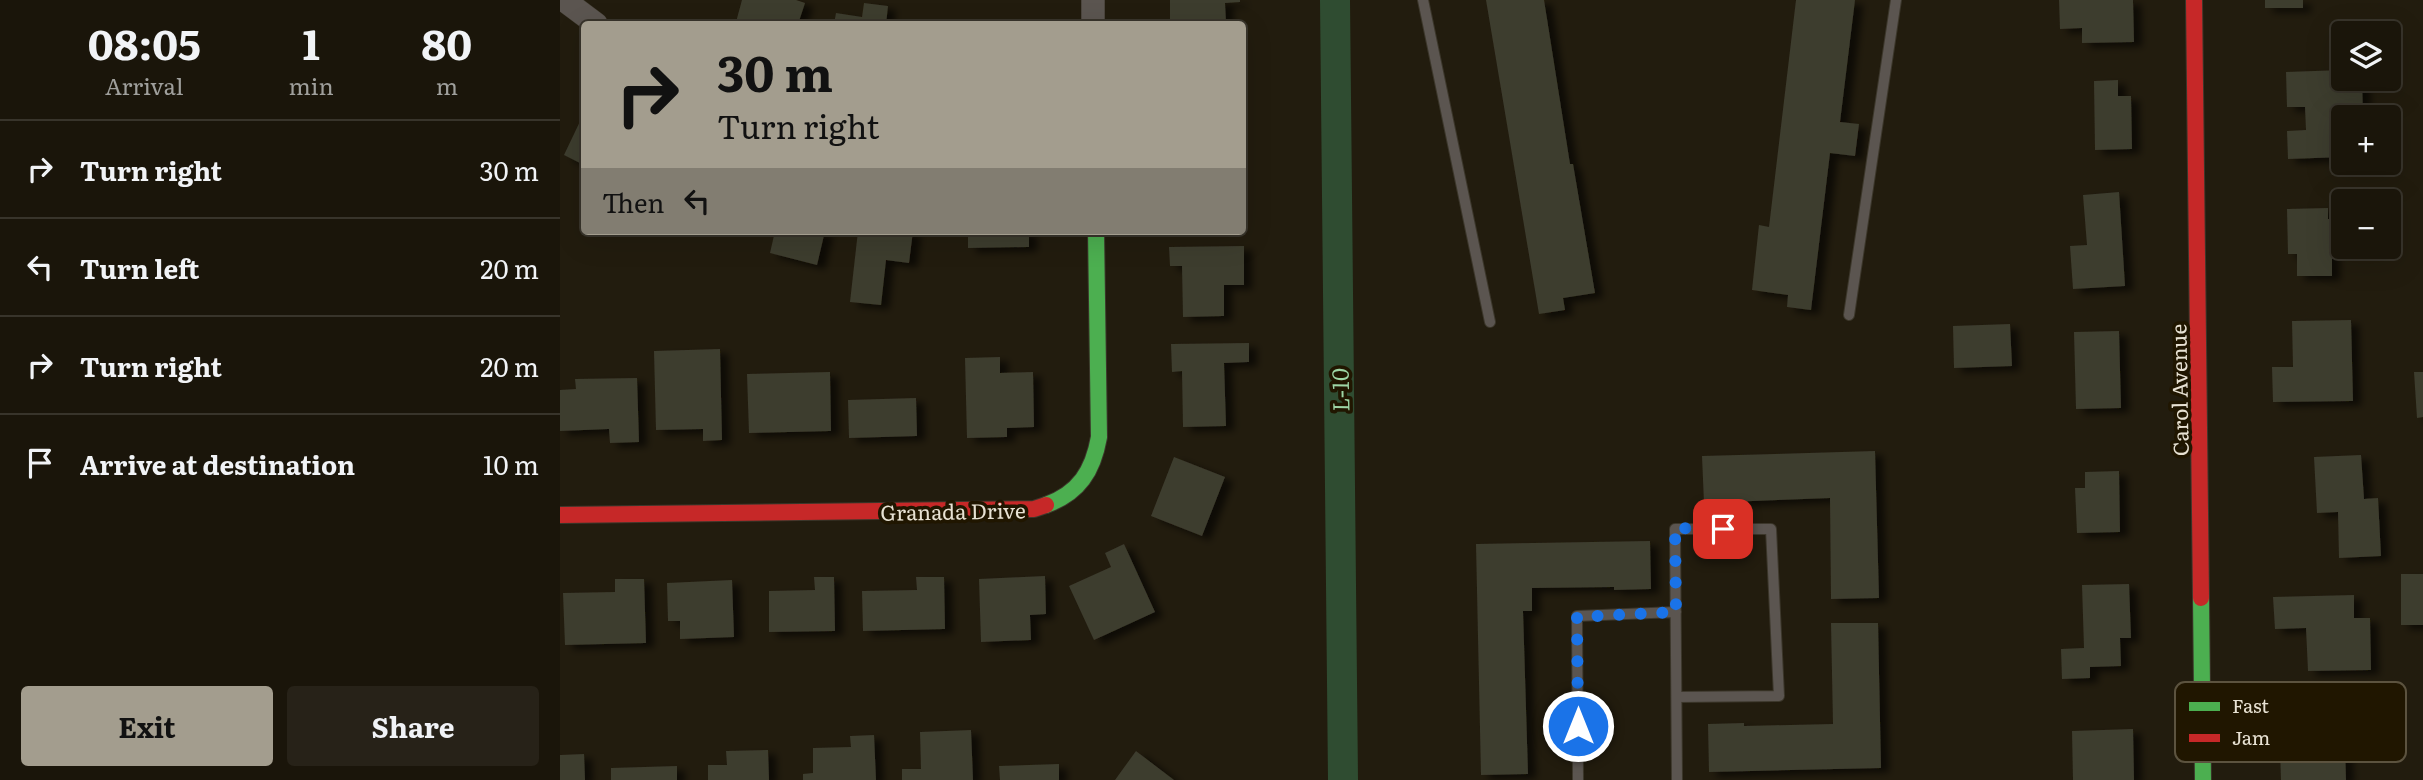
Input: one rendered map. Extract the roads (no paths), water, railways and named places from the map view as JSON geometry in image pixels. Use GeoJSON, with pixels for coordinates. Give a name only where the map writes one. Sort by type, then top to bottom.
{"type":"FeatureCollection","features":[{"type":"Feature","properties":{"kind":"street"},"geometry":{"type":"LineString","coordinates":[[564,0],[592,21]]}},
{"type":"Feature","properties":{"kind":"street"},"geometry":{"type":"LineString","coordinates":[[1093,0],[1093,21]]}},
{"type":"Feature","properties":{"kind":"street","name":"Carol Avenue"},"geometry":{"type":"LineString","coordinates":[[2194,0],[2202,682]]}},
{"type":"Feature","properties":{"kind":"street","name":"Granada Drive"},"geometry":{"type":"LineString","coordinates":[[560,515],[1034,509],[1055,504],[1074,492],[1088,476],[1096,456],[1099,437],[1096,235]]}},
{"type":"Feature","properties":{"kind":"street","name":"Carol Avenue"},"geometry":{"type":"LineString","coordinates":[[2203,762],[2203,780]]}},
{"type":"Feature","properties":{"kind":"lane"},"geometry":{"type":"LineString","coordinates":[[1423,0],[1490,322]]}},
{"type":"Feature","properties":{"kind":"lane"},"geometry":{"type":"LineString","coordinates":[[1849,315],[1896,0]]}},
{"type":"Feature","properties":{"kind":"lane"},"geometry":{"type":"LineString","coordinates":[[1677,697],[1779,696],[1771,529],[1675,528],[1677,780]]}},
{"type":"Feature","properties":{"kind":"lane"},"geometry":{"type":"LineString","coordinates":[[1578,780],[1577,617],[1676,612]]}},
{"type":"Feature","properties":{"kind":"waterway","name":"L-10"},"geometry":{"type":"LineString","coordinates":[[1335,0],[1343,780]]}}]}
